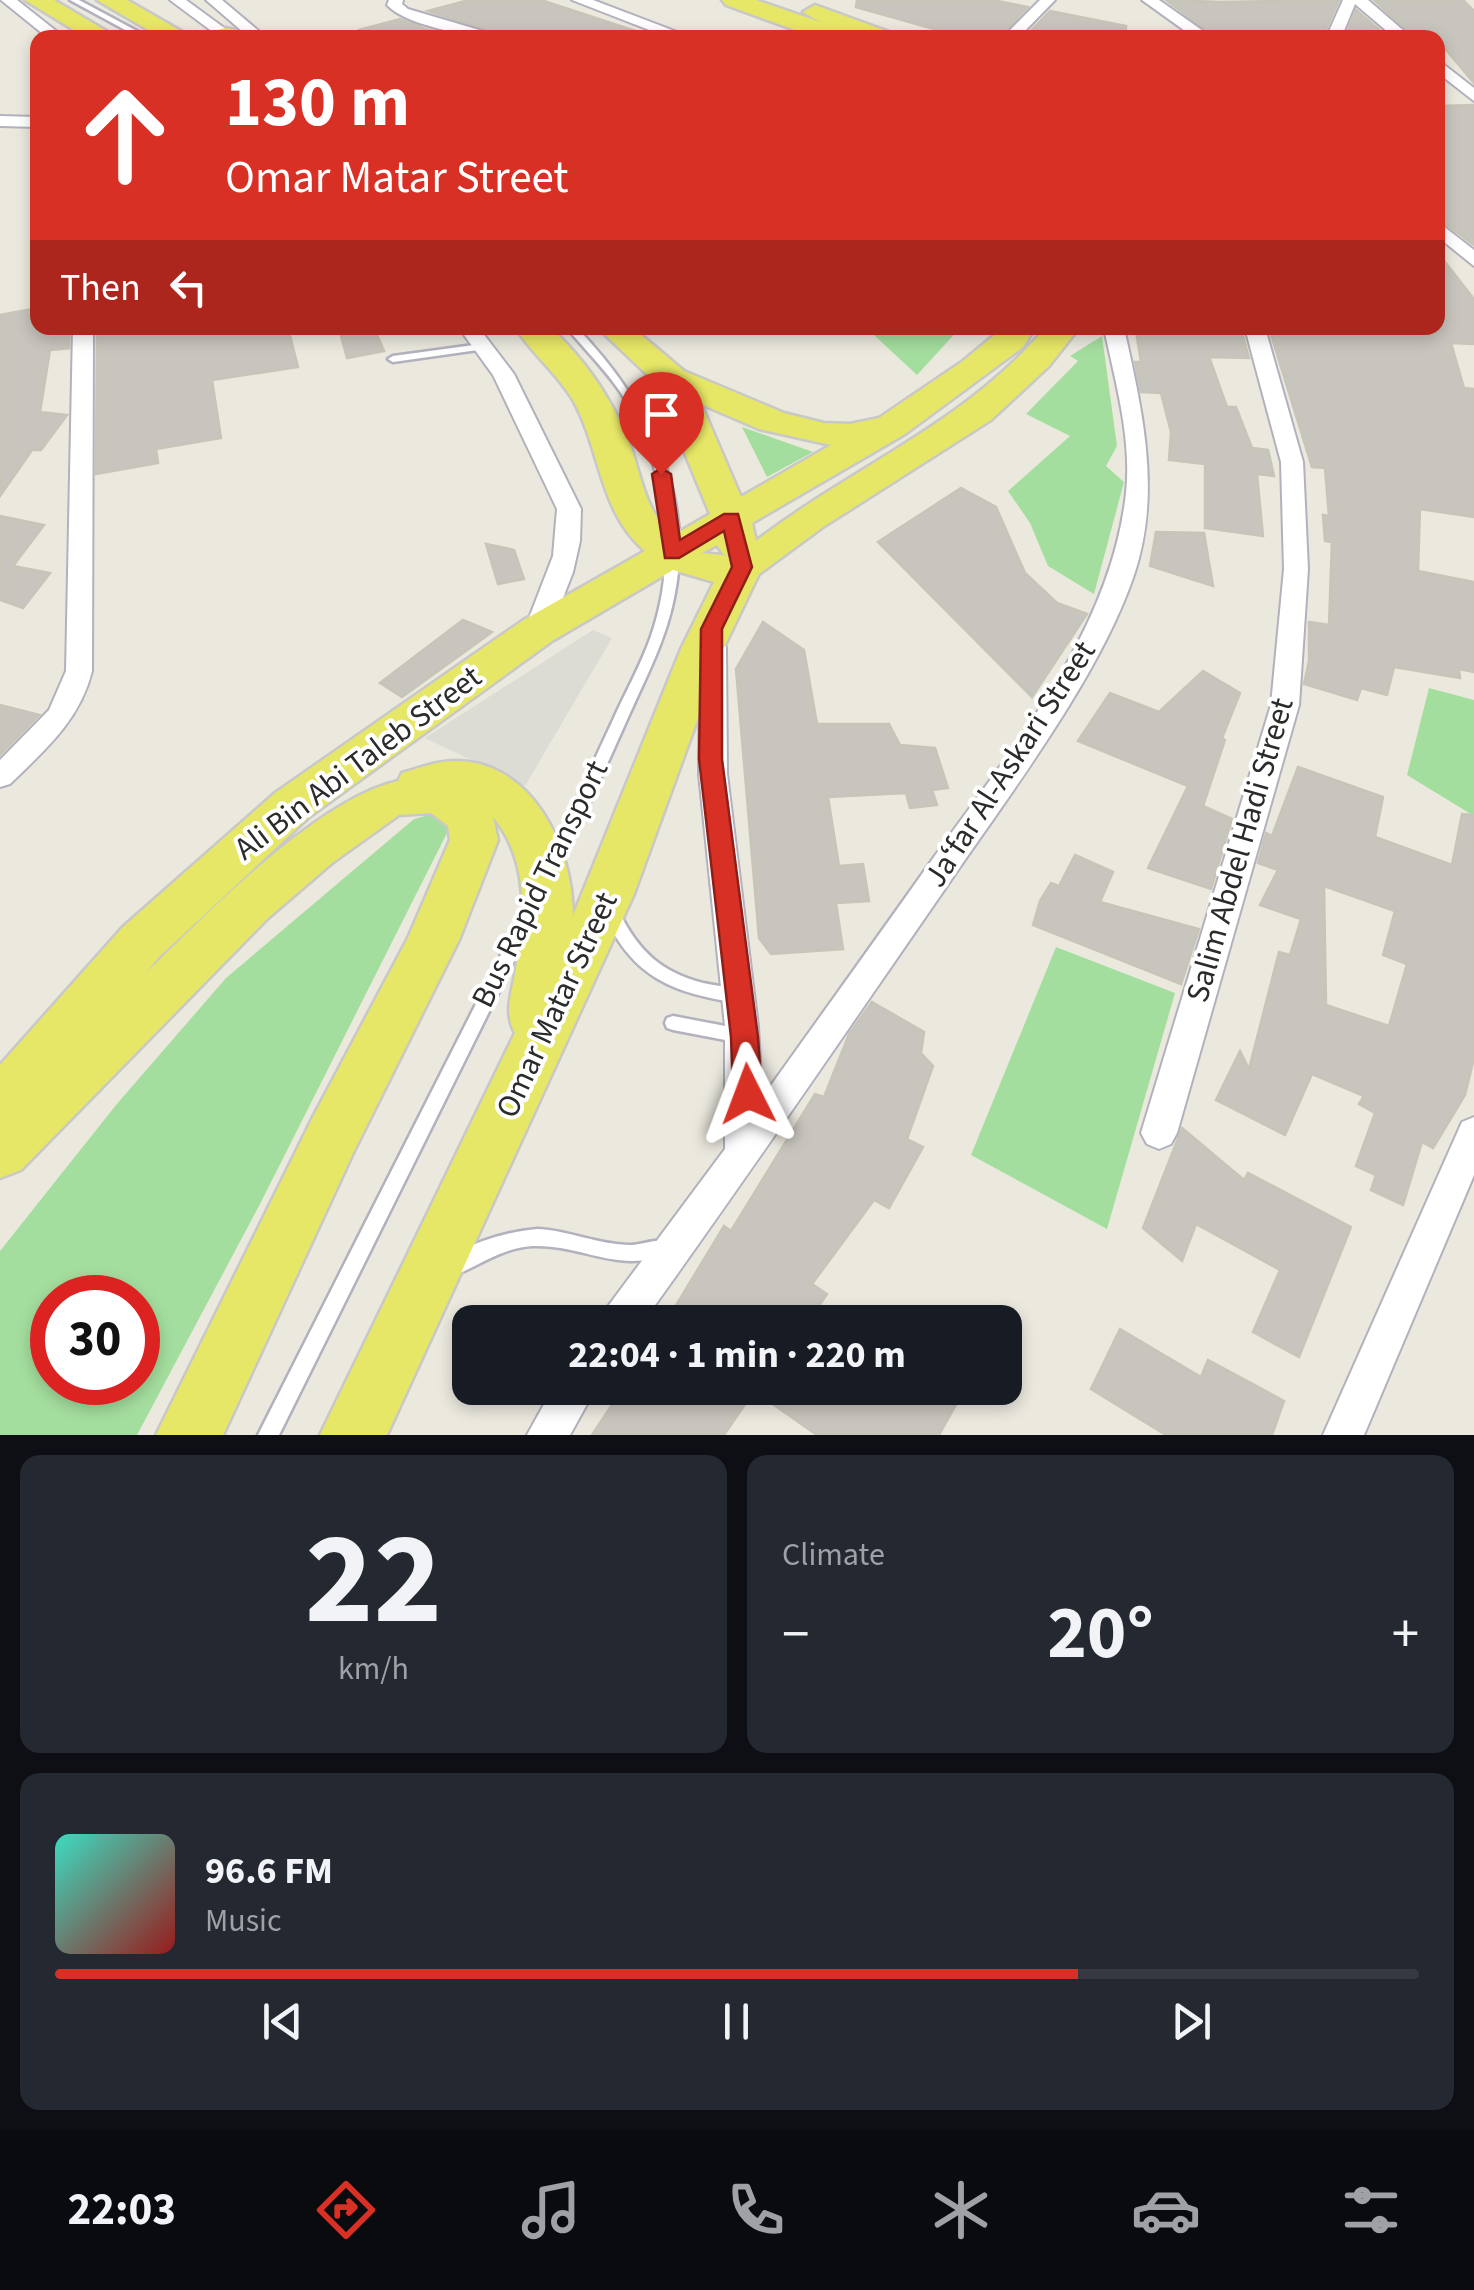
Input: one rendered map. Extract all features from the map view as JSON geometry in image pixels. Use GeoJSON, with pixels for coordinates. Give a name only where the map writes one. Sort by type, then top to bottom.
{"type":"FeatureCollection","features":[{"type":"Feature","properties":{"kind":"main road"},"geometry":{"type":"LineString","coordinates":[[109,0],[167,30]]}},
{"type":"Feature","properties":{"kind":"main road"},"geometry":{"type":"LineString","coordinates":[[734,0],[819,30]]}},
{"type":"Feature","properties":{"kind":"main road"},"geometry":{"type":"LineString","coordinates":[[781,0],[862,30]]}},
{"type":"Feature","properties":{"kind":"main road"},"geometry":{"type":"LineString","coordinates":[[35,7],[88,30]]}},
{"type":"Feature","properties":{"kind":"main road"},"geometry":{"type":"LineString","coordinates":[[538,335],[574,374],[596,409],[632,514],[714,551],[806,521],[955,430],[1037,363],[1057,335]]}},
{"type":"Feature","properties":{"kind":"main road"},"geometry":{"type":"LineString","coordinates":[[622,335],[672,378],[814,434],[844,437],[892,426]]}},
{"type":"Feature","properties":{"kind":"main road"},"geometry":{"type":"LineString","coordinates":[[714,551],[987,358],[1012,335]]}},
{"type":"Feature","properties":{"kind":"main road"},"geometry":{"type":"LineString","coordinates":[[672,378],[714,551]]}},
{"type":"Feature","properties":{"kind":"main road","name":"Omar Matar Street"},"geometry":{"type":"LineString","coordinates":[[353,1435],[523,1083],[609,894],[712,629],[714,551]]}},
{"type":"Feature","properties":{"kind":"main road","name":"Ali Bin Abi Taleb Street"},"geometry":{"type":"LineString","coordinates":[[14,1095],[141,942],[292,805],[537,631],[714,551]]}},
{"type":"Feature","properties":{"kind":"main road"},"geometry":{"type":"LineString","coordinates":[[0,1152],[14,1095],[315,850],[385,801],[446,777],[490,785],[516,810],[534,836],[548,879],[546,955],[523,1083]]}},
{"type":"Feature","properties":{"kind":"main road"},"geometry":{"type":"LineString","coordinates":[[189,1435],[332,1134],[433,940],[474,840],[472,820],[458,805],[437,796],[411,794],[385,801]]}},
{"type":"Feature","properties":{"kind":"street"},"geometry":{"type":"LineString","coordinates":[[8,0],[35,7],[52,30]]}},
{"type":"Feature","properties":{"kind":"street"},"geometry":{"type":"LineString","coordinates":[[178,0],[219,30]]}},
{"type":"Feature","properties":{"kind":"street"},"geometry":{"type":"LineString","coordinates":[[213,0],[250,30]]}},
{"type":"Feature","properties":{"kind":"street"},"geometry":{"type":"LineString","coordinates":[[396,0],[394,5],[404,12],[470,30]]}},
{"type":"Feature","properties":{"kind":"street"},"geometry":{"type":"LineString","coordinates":[[579,0],[663,30]]}},
{"type":"Feature","properties":{"kind":"street"},"geometry":{"type":"LineString","coordinates":[[1017,30],[1048,0]]}},
{"type":"Feature","properties":{"kind":"street"},"geometry":{"type":"LineString","coordinates":[[1149,0],[1194,30]]}},
{"type":"Feature","properties":{"kind":"street"},"geometry":{"type":"LineString","coordinates":[[1337,30],[1350,0]]}},
{"type":"Feature","properties":{"kind":"street"},"geometry":{"type":"LineString","coordinates":[[1359,0],[1395,30]]}},
{"type":"Feature","properties":{"kind":"street"},"geometry":{"type":"LineString","coordinates":[[1445,71],[1474,96]]}},
{"type":"Feature","properties":{"kind":"street"},"geometry":{"type":"LineString","coordinates":[[0,122],[30,122]]}},
{"type":"Feature","properties":{"kind":"street"},"geometry":{"type":"LineString","coordinates":[[1445,234],[1474,260]]}},
{"type":"Feature","properties":{"kind":"street"},"geometry":{"type":"LineString","coordinates":[[0,777],[67,710],[79,671],[83,335]]}},
{"type":"Feature","properties":{"kind":"street","name":"Jaʻfar Al-Askari Street"},"geometry":{"type":"LineString","coordinates":[[632,1305],[743,1154],[1022,754],[1090,646],[1122,573],[1136,515],[1138,449],[1115,335]]}},
{"type":"Feature","properties":{"kind":"street","name":"Salim Abdel Hadi Street"},"geometry":{"type":"LineString","coordinates":[[1159,1133],[1285,705],[1296,569],[1292,462],[1257,335]]}},
{"type":"Feature","properties":{"kind":"street"},"geometry":{"type":"LineString","coordinates":[[474,337],[503,374],[570,509],[571,529],[563,571],[537,631]]}},
{"type":"Feature","properties":{"kind":"street"},"geometry":{"type":"LineString","coordinates":[[712,629],[710,759],[744,1037],[748,1094],[743,1154]]}},
{"type":"Feature","properties":{"kind":"street"},"geometry":{"type":"LineString","coordinates":[[1344,1435],[1474,1133]]}},
{"type":"Feature","properties":{"kind":"street"},"geometry":{"type":"LineString","coordinates":[[547,1435],[566,1405]]}},
{"type":"Feature","properties":{"kind":"lane"},"geometry":{"type":"LineString","coordinates":[[74,0],[132,30]]}},
{"type":"Feature","properties":{"kind":"lane","name":"Bus Rapid Transport"},"geometry":{"type":"LineString","coordinates":[[268,1435],[462,1041],[548,879],[670,602],[714,551],[667,496],[655,444],[643,418],[613,370],[579,335]]}},
{"type":"Feature","properties":{"kind":"lane"},"geometry":{"type":"LineString","coordinates":[[393,359],[474,337]]}},
{"type":"Feature","properties":{"kind":"lane"},"geometry":{"type":"LineString","coordinates":[[609,894],[618,930],[643,962],[685,986],[739,996]]}},
{"type":"Feature","properties":{"kind":"lane"},"geometry":{"type":"LineString","coordinates":[[673,1022],[744,1037]]}},
{"type":"Feature","properties":{"kind":"lane"},"geometry":{"type":"LineString","coordinates":[[422,1292],[444,1272],[495,1246],[548,1238],[626,1256],[646,1253],[680,1239]]}},
{"type":"Feature","properties":{"kind":"green space"},"geometry":{"type":"Polygon","coordinates":[[[874,335],[954,335],[917,375],[874,335]]]}},
{"type":"Feature","properties":{"kind":"green space"},"geometry":{"type":"Polygon","coordinates":[[[1102,336],[1117,446],[1106,466],[1124,482],[1094,594],[1048,566],[1030,523],[1008,491],[1070,436],[1026,414],[1078,361],[1070,356],[1102,336]]]}},
{"type":"Feature","properties":{"kind":"green space"},"geometry":{"type":"Polygon","coordinates":[[[742,427],[813,452],[767,477],[742,427]]]}},
{"type":"Feature","properties":{"kind":"green space"},"geometry":{"type":"Polygon","coordinates":[[[1429,688],[1474,700],[1474,816],[1407,775],[1429,688]]]}},
{"type":"Feature","properties":{"kind":"green space"},"geometry":{"type":"Polygon","coordinates":[[[432,814],[443,819],[448,831],[260,1204],[160,1392],[160,1275],[30,1275],[30,1405],[153,1405],[137,1435],[0,1435],[0,1251],[116,1105],[226,978],[414,819],[432,814]]]}},
{"type":"Feature","properties":{"kind":"green space"},"geometry":{"type":"Polygon","coordinates":[[[1056,947],[1175,993],[1107,1229],[971,1155],[1056,947]]]}},
{"type":"Feature","properties":{"kind":"shaded area"},"geometry":{"type":"Polygon","coordinates":[[[593,630],[612,638],[525,786],[425,738],[593,630]]]}},
{"type":"Feature","properties":{"kind":"building"},"geometry":{"type":"Polygon","coordinates":[[[469,0],[541,0],[633,30],[485,30],[428,11],[469,0]]]}},
{"type":"Feature","properties":{"kind":"building"},"geometry":{"type":"Polygon","coordinates":[[[857,0],[992,0],[1028,7],[1006,30],[938,30],[856,7],[857,0]]]}},
{"type":"Feature","properties":{"kind":"building"},"geometry":{"type":"Polygon","coordinates":[[[1166,0],[1339,0],[1326,30],[1206,30],[1166,0]]]}},
{"type":"Feature","properties":{"kind":"building"},"geometry":{"type":"Polygon","coordinates":[[[1374,0],[1463,0],[1474,11],[1474,83],[1445,49],[1445,30],[1407,30],[1374,0]]]}},
{"type":"Feature","properties":{"kind":"building"},"geometry":{"type":"Polygon","coordinates":[[[1356,10],[1380,30],[1348,30],[1356,10]]]}},
{"type":"Feature","properties":{"kind":"building"},"geometry":{"type":"Polygon","coordinates":[[[1050,11],[1126,26],[1126,30],[1032,30],[1050,11]]]}},
{"type":"Feature","properties":{"kind":"building"},"geometry":{"type":"Polygon","coordinates":[[[400,19],[429,30],[359,30],[400,19]]]}},
{"type":"Feature","properties":{"kind":"building"},"geometry":{"type":"Polygon","coordinates":[[[1474,105],[1474,245],[1445,223],[1445,106],[1474,105]]]}},
{"type":"Feature","properties":{"kind":"building"},"geometry":{"type":"Polygon","coordinates":[[[1445,262],[1474,299],[1474,344],[1451,343],[1464,388],[1474,389],[1474,517],[1420,509],[1418,571],[1474,582],[1474,672],[1459,669],[1460,678],[1394,667],[1387,695],[1361,688],[1357,700],[1304,684],[1309,661],[1309,622],[1329,625],[1332,542],[1325,541],[1323,515],[1329,516],[1325,468],[1312,467],[1271,335],[1445,335],[1445,262]]]}},
{"type":"Feature","properties":{"kind":"building"},"geometry":{"type":"Polygon","coordinates":[[[30,309],[30,335],[69,335],[69,348],[50,350],[40,412],[67,415],[41,450],[32,450],[0,496],[0,315],[30,309]]]}},
{"type":"Feature","properties":{"kind":"building"},"geometry":{"type":"Polygon","coordinates":[[[97,335],[290,335],[298,367],[212,380],[221,438],[156,449],[158,463],[96,474],[97,335]]]}},
{"type":"Feature","properties":{"kind":"building"},"geometry":{"type":"Polygon","coordinates":[[[341,335],[377,335],[384,351],[347,358],[341,335]]]}},
{"type":"Feature","properties":{"kind":"building"},"geometry":{"type":"Polygon","coordinates":[[[1137,335],[1243,335],[1249,358],[1209,357],[1227,407],[1236,407],[1252,448],[1268,450],[1274,476],[1257,474],[1263,536],[1205,528],[1205,464],[1169,460],[1171,432],[1161,393],[1141,392],[1135,362],[1141,362],[1137,335]]]}},
{"type":"Feature","properties":{"kind":"building"},"geometry":{"type":"Polygon","coordinates":[[[961,488],[996,507],[1025,573],[1057,603],[1087,614],[1032,697],[878,542],[961,488]]]}},
{"type":"Feature","properties":{"kind":"building"},"geometry":{"type":"Polygon","coordinates":[[[0,516],[44,525],[13,566],[50,573],[23,608],[0,600],[0,516]]]}},
{"type":"Feature","properties":{"kind":"building"},"geometry":{"type":"Polygon","coordinates":[[[1156,532],[1204,533],[1213,586],[1150,566],[1156,532]]]}},
{"type":"Feature","properties":{"kind":"building"},"geometry":{"type":"Polygon","coordinates":[[[486,544],[514,550],[524,579],[498,584],[486,544]]]}},
{"type":"Feature","properties":{"kind":"building"},"geometry":{"type":"Polygon","coordinates":[[[463,620],[492,632],[402,697],[380,683],[463,620]]]}},
{"type":"Feature","properties":{"kind":"building"},"geometry":{"type":"Polygon","coordinates":[[[763,622],[804,650],[817,724],[889,724],[900,745],[935,748],[948,788],[932,790],[937,805],[910,808],[906,793],[828,797],[839,866],[863,864],[869,901],[836,903],[843,949],[771,954],[759,938],[736,669],[763,622]]]}},
{"type":"Feature","properties":{"kind":"building"},"geometry":{"type":"Polygon","coordinates":[[[1203,671],[1240,693],[1222,738],[1225,740],[1203,806],[1232,819],[1211,889],[1148,868],[1188,786],[1078,741],[1110,693],[1159,712],[1203,671]]]}},
{"type":"Feature","properties":{"kind":"building"},"geometry":{"type":"Polygon","coordinates":[[[0,705],[39,715],[0,755],[0,705]]]}},
{"type":"Feature","properties":{"kind":"building"},"geometry":{"type":"Polygon","coordinates":[[[1298,767],[1383,797],[1375,837],[1452,865],[1462,814],[1474,815],[1474,1058],[1465,1095],[1433,1148],[1422,1142],[1403,1205],[1371,1190],[1376,1175],[1356,1166],[1375,1113],[1359,1104],[1364,1096],[1312,1074],[1285,1135],[1216,1100],[1240,1051],[1249,1069],[1279,952],[1290,955],[1301,919],[1260,905],[1278,870],[1258,863],[1266,833],[1272,836],[1298,767]],[[1324,886],[1326,1005],[1389,1026],[1407,964],[1383,955],[1395,911],[1324,886]]]}},
{"type":"Feature","properties":{"kind":"building"},"geometry":{"type":"Polygon","coordinates":[[[1075,855],[1113,872],[1100,902],[1199,929],[1181,984],[1033,925],[1040,901],[1051,883],[1059,886],[1075,855]]]}},
{"type":"Feature","properties":{"kind":"building"},"geometry":{"type":"Polygon","coordinates":[[[872,1002],[924,1032],[921,1053],[933,1066],[907,1139],[923,1147],[889,1208],[874,1200],[812,1284],[827,1294],[820,1305],[676,1305],[724,1226],[731,1231],[815,1094],[824,1097],[849,1034],[872,1002]]]}},
{"type":"Feature","properties":{"kind":"building"},"geometry":{"type":"Polygon","coordinates":[[[1182,1128],[1244,1180],[1248,1173],[1351,1227],[1299,1357],[1253,1332],[1280,1270],[1196,1224],[1182,1261],[1143,1228],[1182,1128]]]}},
{"type":"Feature","properties":{"kind":"building"},"geometry":{"type":"Polygon","coordinates":[[[1120,1329],[1201,1377],[1208,1360],[1284,1401],[1272,1435],[1166,1435],[1091,1389],[1120,1329]]]}},
{"type":"Feature","properties":{"kind":"building"},"geometry":{"type":"Polygon","coordinates":[[[612,1405],[744,1405],[724,1435],[592,1435],[612,1405]]]}},
{"type":"Feature","properties":{"kind":"building"},"geometry":{"type":"Polygon","coordinates":[[[774,1405],[956,1405],[939,1435],[817,1435],[774,1405]]]}},
{"type":"Feature","properties":{"kind":"route"},"geometry":{"type":"LineString","coordinates":[[661,474],[672,553],[731,518],[742,567],[718,609],[712,629],[710,759],[748,1094]]}}]}
